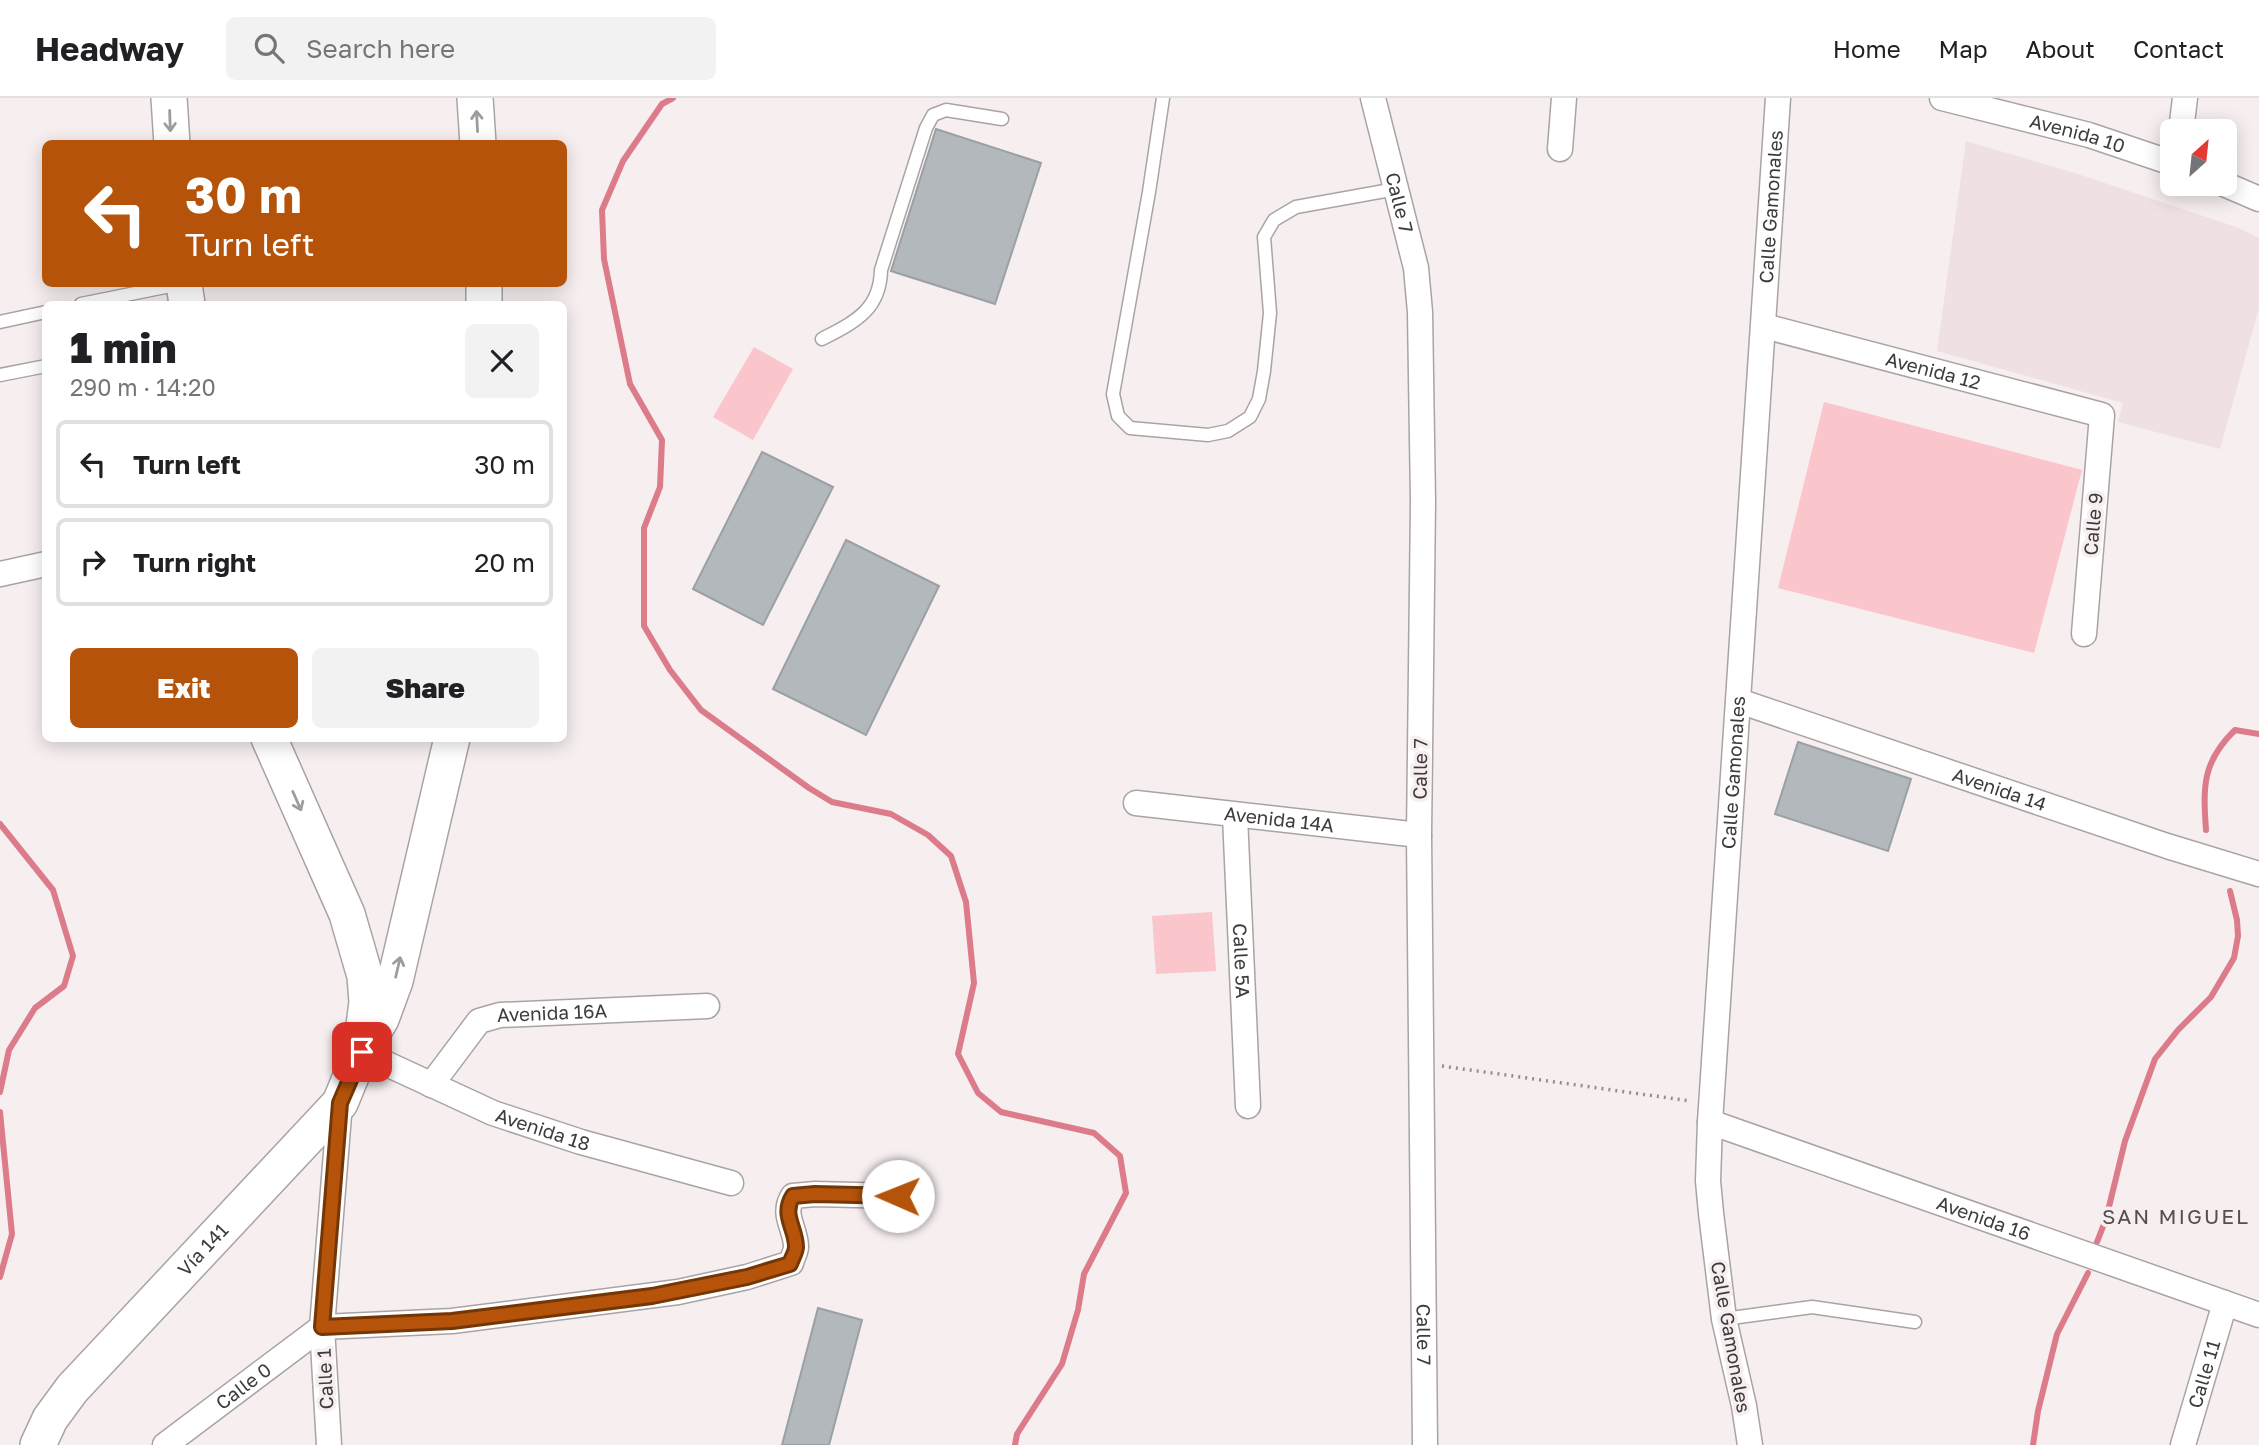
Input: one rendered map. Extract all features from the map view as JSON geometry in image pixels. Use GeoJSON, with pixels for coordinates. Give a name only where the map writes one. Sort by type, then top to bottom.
{"type":"FeatureCollection","features":[{"type":"Feature","properties":{"kind":"main road"},"geometry":{"type":"LineString","coordinates":[[169,98],[172,140]]}},
{"type":"Feature","properties":{"kind":"main road"},"geometry":{"type":"LineString","coordinates":[[475,98],[478,140]]}},
{"type":"Feature","properties":{"kind":"main road"},"geometry":{"type":"LineString","coordinates":[[271,742],[347,914],[365,976],[367,1002],[362,1052]]}},
{"type":"Feature","properties":{"kind":"main road"},"geometry":{"type":"LineString","coordinates":[[362,1052],[381,1019],[395,981],[451,742]]}},
{"type":"Feature","properties":{"kind":"main road"},"geometry":{"type":"LineString","coordinates":[[347,914],[364,927],[385,929],[395,925],[410,911]]}},
{"type":"Feature","properties":{"kind":"main road","name":"Vía 141"},"geometry":{"type":"LineString","coordinates":[[38,1445],[50,1419],[72,1389],[340,1103],[362,1052]]}},
{"type":"Feature","properties":{"kind":"street","name":"Calle 7"},"geometry":{"type":"LineString","coordinates":[[1373,98],[1416,268],[1420,312],[1423,502],[1419,835],[1425,1445]]}},
{"type":"Feature","properties":{"kind":"street"},"geometry":{"type":"LineString","coordinates":[[1560,149],[1564,98]]}},
{"type":"Feature","properties":{"kind":"street","name":"Calle Gamonales"},"geometry":{"type":"LineString","coordinates":[[1750,1445],[1724,1319],[1708,1181],[1710,1113],[1779,98]]}},
{"type":"Feature","properties":{"kind":"street","name":"Avenida 10"},"geometry":{"type":"LineString","coordinates":[[1942,98],[2089,135],[2160,159]]}},
{"type":"Feature","properties":{"kind":"street"},"geometry":{"type":"LineString","coordinates":[[2182,119],[2185,98]]}},
{"type":"Feature","properties":{"kind":"street"},"geometry":{"type":"LineString","coordinates":[[2237,190],[2259,199]]}},
{"type":"Feature","properties":{"kind":"street","name":"Avenida 12"},"geometry":{"type":"LineString","coordinates":[[1764,326],[2102,415]]}},
{"type":"Feature","properties":{"kind":"street","name":"Calle 9"},"geometry":{"type":"LineString","coordinates":[[2084,634],[2102,415]]}},
{"type":"Feature","properties":{"kind":"street"},"geometry":{"type":"LineString","coordinates":[[0,573],[42,565]]}},
{"type":"Feature","properties":{"kind":"street","name":"Avenida 14"},"geometry":{"type":"LineString","coordinates":[[1739,701],[2167,846],[2259,874]]}},
{"type":"Feature","properties":{"kind":"street","name":"Avenida 14A"},"geometry":{"type":"LineString","coordinates":[[1136,803],[1419,835]]}},
{"type":"Feature","properties":{"kind":"street","name":"Calle 5A"},"geometry":{"type":"LineString","coordinates":[[1235,816],[1248,1106]]}},
{"type":"Feature","properties":{"kind":"street","name":"Avenida 16A"},"geometry":{"type":"LineString","coordinates":[[431,1085],[479,1021],[489,1017],[707,1006]]}},
{"type":"Feature","properties":{"kind":"street","name":"Avenida 18"},"geometry":{"type":"LineString","coordinates":[[362,1052],[493,1113],[581,1142],[731,1183]]}},
{"type":"Feature","properties":{"kind":"street","name":"Calle 1"},"geometry":{"type":"LineString","coordinates":[[329,1445],[322,1327],[340,1103]]}},
{"type":"Feature","properties":{"kind":"street","name":"Avenida 16"},"geometry":{"type":"LineString","coordinates":[[1710,1113],[2259,1315]]}},
{"type":"Feature","properties":{"kind":"street"},"geometry":{"type":"LineString","coordinates":[[322,1327],[479,1317],[678,1292],[747,1277],[790,1264],[796,1249],[787,1214],[793,1196],[898,1196]]}},
{"type":"Feature","properties":{"kind":"street","name":"Calle 11"},"geometry":{"type":"LineString","coordinates":[[2183,1445],[2225,1303]]}},
{"type":"Feature","properties":{"kind":"street","name":"Calle 0"},"geometry":{"type":"LineString","coordinates":[[165,1445],[322,1327]]}},
{"type":"Feature","properties":{"kind":"lane"},"geometry":{"type":"LineString","coordinates":[[1163,98],[1150,192],[1113,394],[1118,416],[1130,428],[1208,435],[1228,431],[1250,417],[1259,399],[1264,371],[1270,313],[1264,237],[1274,220],[1296,207],[1396,190]]}},
{"type":"Feature","properties":{"kind":"lane"},"geometry":{"type":"LineString","coordinates":[[822,339],[855,322],[876,300],[881,286],[881,270],[926,128],[933,115],[946,110],[1002,119]]}},
{"type":"Feature","properties":{"kind":"lane"},"geometry":{"type":"LineString","coordinates":[[95,301],[167,287]]}},
{"type":"Feature","properties":{"kind":"lane"},"geometry":{"type":"LineString","coordinates":[[0,321],[42,313]]}},
{"type":"Feature","properties":{"kind":"lane"},"geometry":{"type":"LineString","coordinates":[[0,375],[42,367]]}},
{"type":"Feature","properties":{"kind":"lane"},"geometry":{"type":"LineString","coordinates":[[1724,1319],[1812,1307],[1915,1322]]}},
{"type":"Feature","properties":{"kind":"path"},"geometry":{"type":"LineString","coordinates":[[1422,1063],[1710,1113]]}},
{"type":"Feature","properties":{"kind":"shaded area"},"geometry":{"type":"Polygon","coordinates":[[[1966,141],[2078,174],[2239,228],[2259,238],[2259,308],[2220,449],[2118,422],[2123,403],[1937,351],[1966,141]]]}},
{"type":"Feature","properties":{"kind":"shaded area"},"geometry":{"type":"Polygon","coordinates":[[[754,347],[793,369],[753,440],[713,417],[754,347]]]}},
{"type":"Feature","properties":{"kind":"shaded area"},"geometry":{"type":"Polygon","coordinates":[[[1824,402],[2082,470],[2034,653],[1778,588],[1824,402]]]}},
{"type":"Feature","properties":{"kind":"shaded area"},"geometry":{"type":"Polygon","coordinates":[[[1212,912],[1216,971],[1156,974],[1152,916],[1212,912]]]}},
{"type":"Feature","properties":{"kind":"building"},"geometry":{"type":"Polygon","coordinates":[[[936,129],[1041,163],[995,304],[891,271],[936,129]]]}},
{"type":"Feature","properties":{"kind":"building"},"geometry":{"type":"Polygon","coordinates":[[[762,452],[833,487],[763,625],[693,589],[762,452]]]}},
{"type":"Feature","properties":{"kind":"building"},"geometry":{"type":"Polygon","coordinates":[[[846,540],[939,586],[866,735],[773,689],[846,540]]]}},
{"type":"Feature","properties":{"kind":"building"},"geometry":{"type":"Polygon","coordinates":[[[1798,742],[1911,779],[1888,851],[1775,814],[1798,742]]]}},
{"type":"Feature","properties":{"kind":"building"},"geometry":{"type":"Polygon","coordinates":[[[818,1308],[862,1320],[829,1445],[782,1445],[818,1308]]]}},
{"type":"Feature","properties":{"kind":"waterway"},"geometry":{"type":"LineString","coordinates":[[673,98],[662,104],[623,161],[602,210],[604,259],[630,384],[662,440],[660,487],[644,528],[644,626],[670,670],[701,710],[832,802],[891,814],[928,835],[951,856],[966,902],[974,983],[958,1054],[978,1093],[1001,1112],[1094,1133],[1120,1156],[1126,1193],[1084,1274],[1078,1310],[1062,1364],[1017,1434],[1015,1445]]}},
{"type":"Feature","properties":{"kind":"waterway"},"geometry":{"type":"LineString","coordinates":[[2206,830],[2205,788],[2216,753],[2235,730],[2259,734]]}},
{"type":"Feature","properties":{"kind":"waterway"},"geometry":{"type":"LineString","coordinates":[[0,824],[53,890],[73,956],[64,986],[35,1008],[9,1050],[0,1092]]}},
{"type":"Feature","properties":{"kind":"waterway"},"geometry":{"type":"LineString","coordinates":[[2097,1242],[2106,1219],[2125,1141],[2155,1059],[2178,1030],[2211,997],[2234,958],[2238,936],[2230,891]]}},
{"type":"Feature","properties":{"kind":"waterway"},"geometry":{"type":"LineString","coordinates":[[0,1112],[12,1234],[0,1277]]}},
{"type":"Feature","properties":{"kind":"waterway"},"geometry":{"type":"LineString","coordinates":[[2033,1445],[2038,1411],[2057,1334],[2088,1273]]}},
{"type":"Feature","properties":{"kind":"district","name":"SAN MIGUEL"},"geometry":{"type":"Point","coordinates":[2176,1217]}},
{"type":"Feature","properties":{"kind":"route"},"geometry":{"type":"LineString","coordinates":[[362,1052],[340,1103],[322,1327],[452,1321],[678,1292],[747,1277],[790,1264],[796,1249],[787,1214],[793,1196],[898,1196]]}}]}
